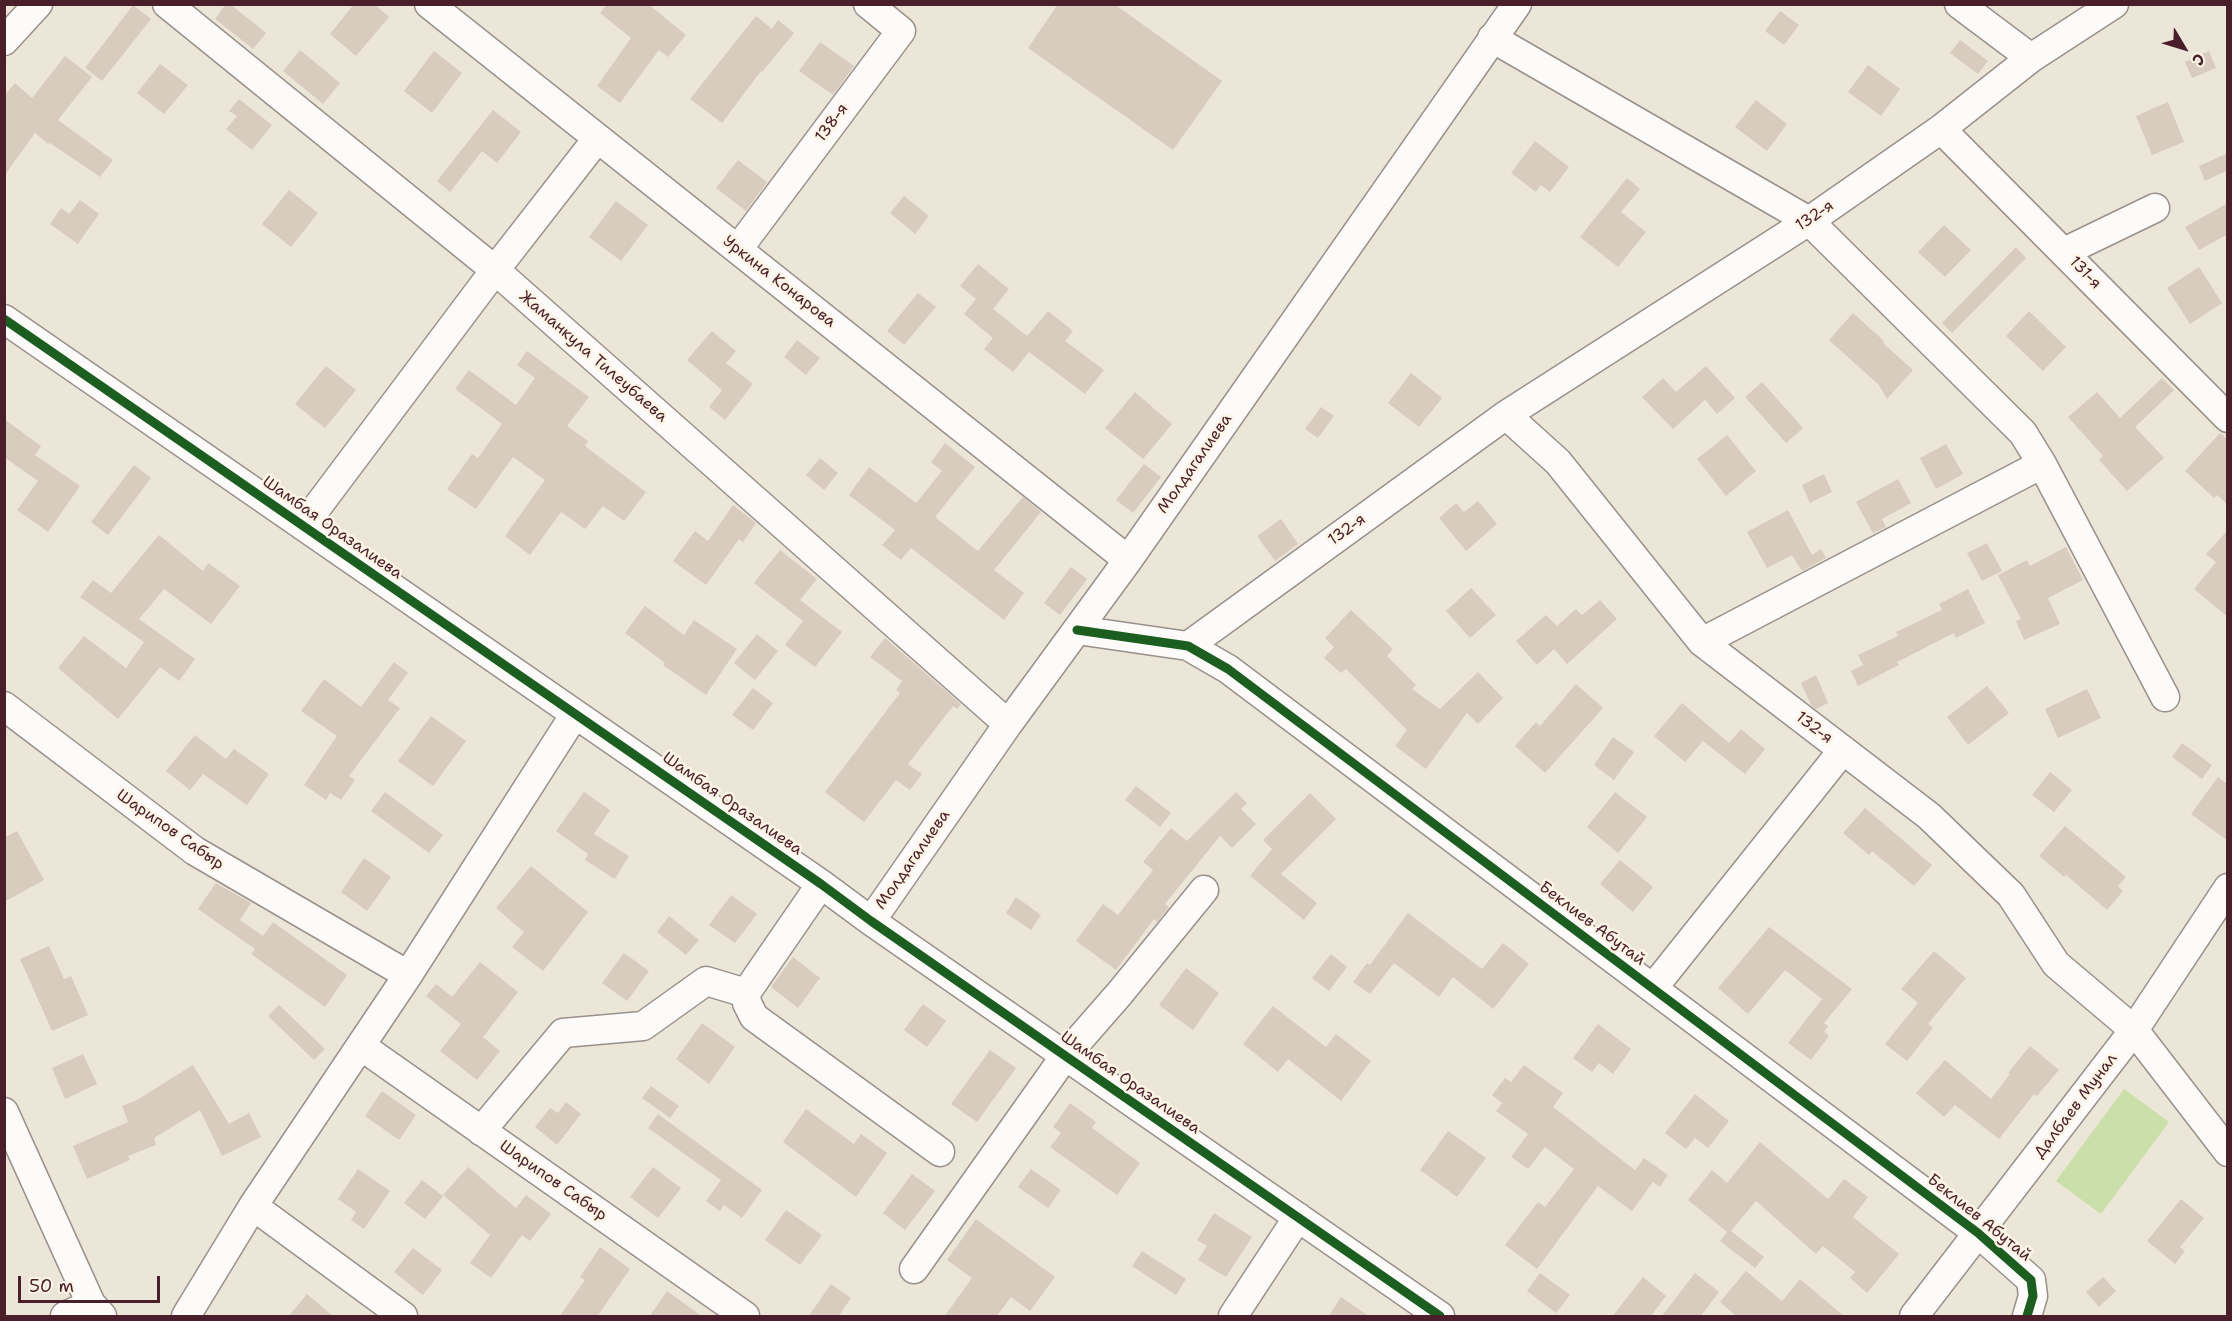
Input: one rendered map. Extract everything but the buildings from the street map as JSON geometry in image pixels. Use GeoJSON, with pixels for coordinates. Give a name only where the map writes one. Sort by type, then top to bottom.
{"type":"FeatureCollection","features":[{"type":"Feature","properties":{"kind":"street"},"geometry":{"type":"LineString","coordinates":[[4,41],[38,4]]}},
{"type":"Feature","properties":{"kind":"street","name":"Жаманкула Тилеубаева"},"geometry":{"type":"LineString","coordinates":[[167,4],[495,270],[1008,724]]}},
{"type":"Feature","properties":{"kind":"street","name":"Уркина Конарова"},"geometry":{"type":"LineString","coordinates":[[429,4],[1128,560]]}},
{"type":"Feature","properties":{"kind":"street","name":"138-я"},"geometry":{"type":"LineString","coordinates":[[738,249],[902,31],[868,4]]}},
{"type":"Feature","properties":{"kind":"street","name":"Молдагалиева"},"geometry":{"type":"LineString","coordinates":[[871,921],[1008,724],[1128,560],[1516,4]]}},
{"type":"Feature","properties":{"kind":"street"},"geometry":{"type":"LineString","coordinates":[[1959,4],[2031,58]]}},
{"type":"Feature","properties":{"kind":"street","name":"132-я"},"geometry":{"type":"LineString","coordinates":[[1188,646],[1506,415],[1809,221],[1941,129],[2031,58],[2114,4]]}},
{"type":"Feature","properties":{"kind":"street"},"geometry":{"type":"LineString","coordinates":[[1492,38],[1809,221],[2023,433],[2042,464],[2165,697]]}},
{"type":"Feature","properties":{"kind":"street","name":"131-я"},"geometry":{"type":"LineString","coordinates":[[1941,129],[2228,418]]}},
{"type":"Feature","properties":{"kind":"street"},"geometry":{"type":"LineString","coordinates":[[303,526],[495,270],[597,139]]}},
{"type":"Feature","properties":{"kind":"street"},"geometry":{"type":"LineString","coordinates":[[2064,252],[2155,208]]}},
{"type":"Feature","properties":{"kind":"street","name":"Шамбая Оразалиева"},"geometry":{"type":"LineString","coordinates":[[4,319],[821,884],[1440,1317]]}},
{"type":"Feature","properties":{"kind":"street","name":"132-я"},"geometry":{"type":"LineString","coordinates":[[1506,415],[1558,462],[1702,642],[1929,816],[2011,894],[2056,964],[2134,1030],[2228,1152]]}},
{"type":"Feature","properties":{"kind":"street"},"geometry":{"type":"LineString","coordinates":[[1702,642],[2042,464]]}},
{"type":"Feature","properties":{"kind":"street","name":"Беклиев Абутай"},"geometry":{"type":"LineString","coordinates":[[1077,630],[1188,646],[1228,669],[1978,1233],[2031,1280],[2033,1296],[2027,1317]]}},
{"type":"Feature","properties":{"kind":"street","name":"Шарипов Сабыр"},"geometry":{"type":"LineString","coordinates":[[7,711],[195,851],[408,975]]}},
{"type":"Feature","properties":{"kind":"street"},"geometry":{"type":"LineString","coordinates":[[186,1317],[253,1206],[408,975],[575,714]]}},
{"type":"Feature","properties":{"kind":"street"},"geometry":{"type":"LineString","coordinates":[[1653,988],[1843,750]]}},
{"type":"Feature","properties":{"kind":"street"},"geometry":{"type":"LineString","coordinates":[[821,884],[746,993],[747,1003],[754,1017],[940,1152]]}},
{"type":"Feature","properties":{"kind":"street"},"geometry":{"type":"LineString","coordinates":[[914,1269],[1065,1056],[1204,890]]}},
{"type":"Feature","properties":{"kind":"street","name":"Далбаев Мунал"},"geometry":{"type":"LineString","coordinates":[[1914,1317],[2134,1030],[2223,902]]}},
{"type":"Feature","properties":{"kind":"street"},"geometry":{"type":"LineString","coordinates":[[481,1131],[563,1033],[643,1026],[706,981],[746,993]]}},
{"type":"Feature","properties":{"kind":"street","name":"Шарипов Сабыр"},"geometry":{"type":"LineString","coordinates":[[361,1046],[744,1317]]}},
{"type":"Feature","properties":{"kind":"street"},"geometry":{"type":"LineString","coordinates":[[4,1112],[97,1310],[65,1317]]}},
{"type":"Feature","properties":{"kind":"street"},"geometry":{"type":"LineString","coordinates":[[253,1206],[403,1317]]}},
{"type":"Feature","properties":{"kind":"street"},"geometry":{"type":"LineString","coordinates":[[1233,1317],[1298,1217]]}},
{"type":"Feature","properties":{"kind":"green space"},"geometry":{"type":"Polygon","coordinates":[[[2124,1089],[2169,1122],[2101,1214],[2056,1181],[2124,1089]]]}},
{"type":"Feature","properties":{"kind":"cycle path"},"geometry":{"type":"LineString","coordinates":[[4,319],[821,884],[1440,1316]]}},
{"type":"Feature","properties":{"kind":"cycle path"},"geometry":{"type":"LineString","coordinates":[[1077,630],[1188,646],[1228,669],[1978,1233],[2031,1280],[2033,1296],[2027,1316]]}}]}
